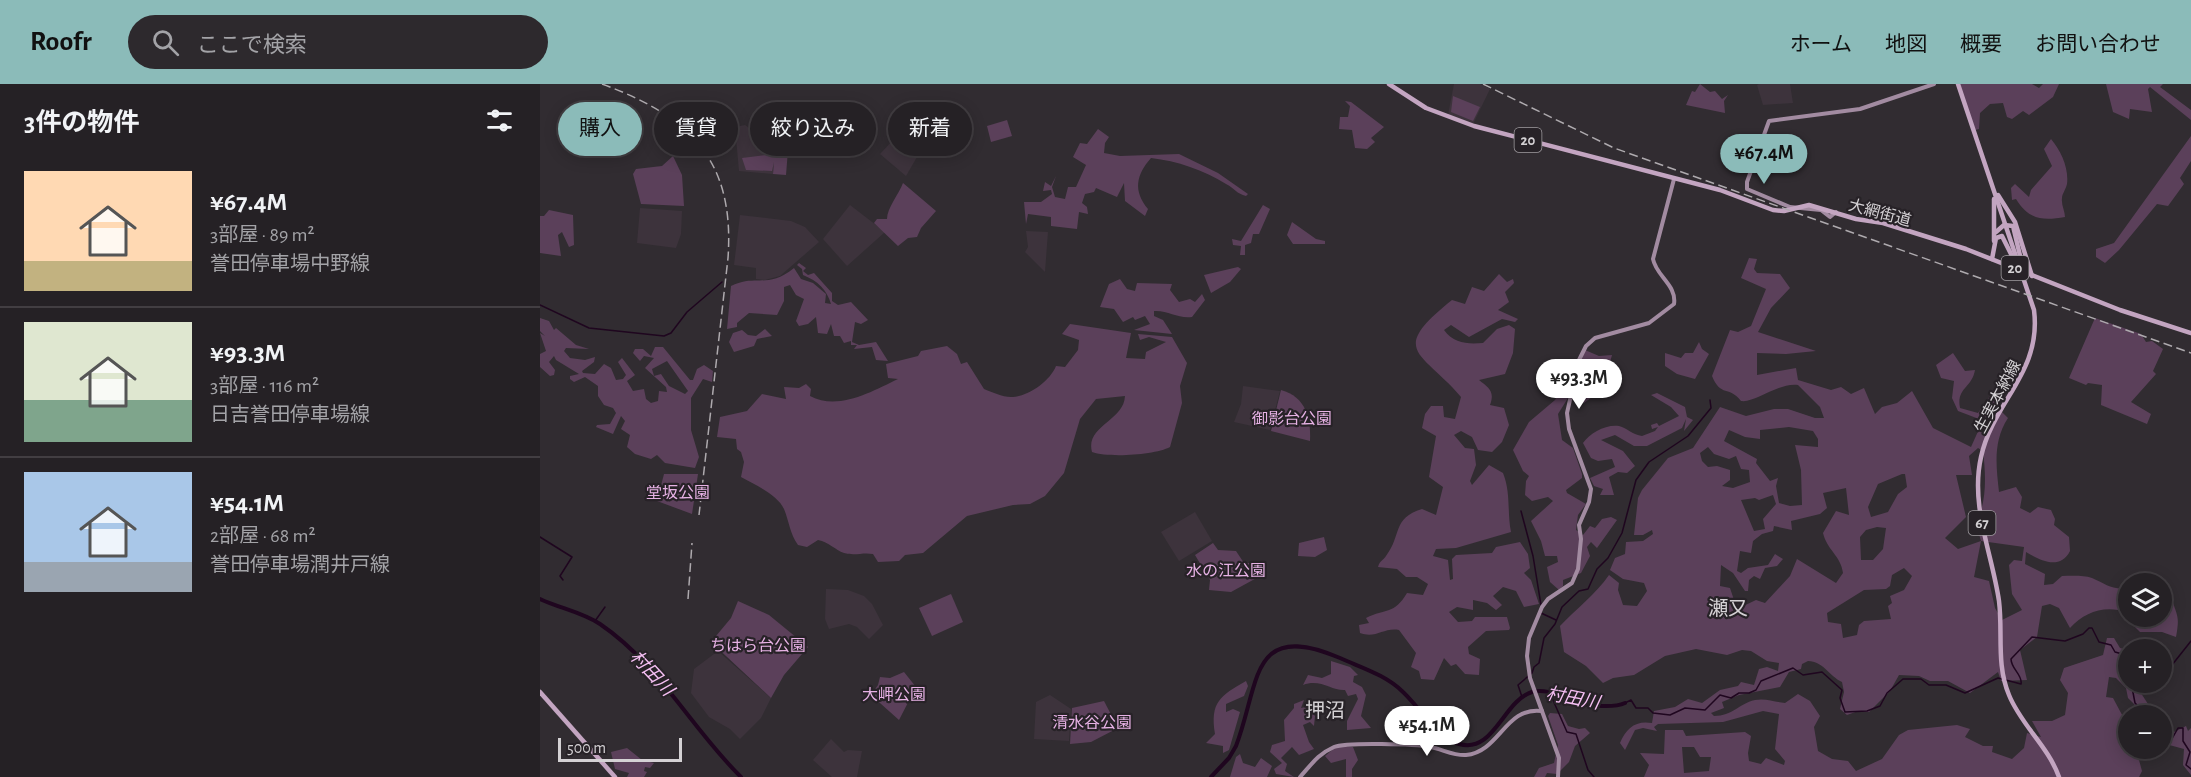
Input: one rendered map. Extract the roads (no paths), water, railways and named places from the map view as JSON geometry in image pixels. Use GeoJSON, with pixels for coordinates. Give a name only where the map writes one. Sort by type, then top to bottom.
{"type":"FeatureCollection","features":[{"type":"Feature","properties":{"kind":"main road","name":"大網街道"},"geometry":{"type":"LineString","coordinates":[[1389,84],[1426,108],[1474,126],[1720,190],[1773,210],[1784,211],[1803,205],[1814,206],[1859,220],[1886,224],[1992,259],[2120,310],[2191,333]]}},
{"type":"Feature","properties":{"kind":"main road"},"geometry":{"type":"LineString","coordinates":[[1836,212],[1830,218],[1823,210],[1790,207],[1747,189],[1769,121],[1856,110],[1934,84]]}},
{"type":"Feature","properties":{"kind":"main road"},"geometry":{"type":"LineString","coordinates":[[1956,84],[2033,305]]}},
{"type":"Feature","properties":{"kind":"main road"},"geometry":{"type":"LineString","coordinates":[[1988,174],[1996,208],[1992,259]]}},
{"type":"Feature","properties":{"kind":"main road"},"geometry":{"type":"LineString","coordinates":[[1988,174],[2015,222],[2032,276]]}},
{"type":"Feature","properties":{"kind":"main road"},"geometry":{"type":"LineString","coordinates":[[1558,777],[1559,756],[1527,664],[1529,638],[1545,603],[1569,586],[1576,577],[1581,539],[1579,525],[1591,489],[1567,417],[1579,360],[1586,346],[1594,338],[1649,323],[1674,304],[1673,292],[1657,271],[1653,259],[1674,179]]}},
{"type":"Feature","properties":{"kind":"main road"},"geometry":{"type":"LineString","coordinates":[[1994,235],[2002,226],[2013,226],[2019,265]]}},
{"type":"Feature","properties":{"kind":"main road"},"geometry":{"type":"LineString","coordinates":[[1992,259],[1996,238],[2002,236],[2019,265]]}},
{"type":"Feature","properties":{"kind":"main road","name":"生実本納線"},"geometry":{"type":"LineString","coordinates":[[2019,265],[2033,305],[2034,344],[2028,364],[1991,426],[1978,474],[1980,512],[1999,600],[2003,675],[2013,704],[2047,752],[2059,777]]}},
{"type":"Feature","properties":{"kind":"main road"},"geometry":{"type":"LineString","coordinates":[[540,692],[615,777]]}},
{"type":"Feature","properties":{"kind":"main road"},"geometry":{"type":"LineString","coordinates":[[1300,777],[1312,761],[1342,745],[1424,746],[1457,754],[1472,754],[1489,745],[1517,716],[1532,710],[1542,711]]}},
{"type":"Feature","properties":{"kind":"waterway"},"geometry":{"type":"LineString","coordinates":[[540,305],[589,328],[664,336],[671,333],[687,312],[722,282]]}},
{"type":"Feature","properties":{"kind":"waterway"},"geometry":{"type":"LineString","coordinates":[[1522,697],[1518,685],[1532,673],[1534,667],[1539,663],[1544,638],[1555,624],[1562,607],[1579,591],[1588,589],[1597,569],[1608,558],[1622,533],[1636,480],[1649,462],[1688,436],[1711,408],[1710,400]]}},
{"type":"Feature","properties":{"kind":"waterway"},"geometry":{"type":"LineString","coordinates":[[1521,511],[1533,556],[1541,605]]}},
{"type":"Feature","properties":{"kind":"waterway"},"geometry":{"type":"LineString","coordinates":[[540,537],[572,557],[560,576],[563,580]]}},
{"type":"Feature","properties":{"kind":"waterway","name":"村田川"},"geometry":{"type":"LineString","coordinates":[[540,599],[593,620],[621,640],[657,677],[741,777]]}},
{"type":"Feature","properties":{"kind":"waterway"},"geometry":{"type":"LineString","coordinates":[[595,621],[605,607]]}},
{"type":"Feature","properties":{"kind":"waterway"},"geometry":{"type":"LineString","coordinates":[[1541,613],[1556,620]]}},
{"type":"Feature","properties":{"kind":"waterway","name":"村田川"},"geometry":{"type":"LineString","coordinates":[[1625,703],[1631,700],[1636,708],[1648,708],[1653,713],[1670,715],[1685,708],[1705,710],[1720,695],[1731,698],[1739,693],[1749,693],[1756,690],[1761,681],[1793,668],[1803,675],[1822,672],[1842,690],[1840,698],[1845,712],[1867,711],[1880,706],[1887,693],[1903,679],[1921,679],[1929,685],[1946,685],[1965,693],[1998,678],[2021,684],[2011,659],[2032,637],[2065,641],[2092,628],[2099,642],[2111,645],[2118,653]]}},
{"type":"Feature","properties":{"kind":"waterway"},"geometry":{"type":"LineString","coordinates":[[2172,665],[2191,641]]}},
{"type":"Feature","properties":{"kind":"waterway","name":"村田川"},"geometry":{"type":"LineString","coordinates":[[1211,777],[1229,758],[1236,746],[1255,681],[1263,664],[1273,652],[1289,647],[1310,648],[1381,676],[1403,692],[1444,736],[1459,744],[1471,745],[1481,741],[1490,734],[1513,705],[1532,692],[1550,692],[1590,705],[1609,706],[1625,703]]}},
{"type":"Feature","properties":{"kind":"waterway"},"geometry":{"type":"LineString","coordinates":[[1549,691],[1567,732],[1576,734],[1588,770],[1594,777]]}},
{"type":"Feature","properties":{"kind":"waterway","name":"村田川"},"geometry":{"type":"LineString","coordinates":[[2133,693],[2137,705]]}},
{"type":"Feature","properties":{"kind":"waterway","name":"村田川"},"geometry":{"type":"LineString","coordinates":[[2172,736],[2178,728],[2183,728],[2183,741],[2190,752],[2186,765],[2191,769]]}},
{"type":"Feature","properties":{"kind":"railway"},"geometry":{"type":"LineString","coordinates":[[602,84],[633,97],[682,127],[700,146],[714,168],[724,194],[728,223],[728,258],[699,515]]}},
{"type":"Feature","properties":{"kind":"railway"},"geometry":{"type":"LineString","coordinates":[[1483,84],[1614,148],[2191,353]]}},
{"type":"Feature","properties":{"kind":"railway"},"geometry":{"type":"LineString","coordinates":[[688,599],[692,543]]}},
{"type":"Feature","properties":{"kind":"district","name":"瀬又"},"geometry":{"type":"Point","coordinates":[1728,608]}},
{"type":"Feature","properties":{"kind":"district","name":"押沼"},"geometry":{"type":"Point","coordinates":[1325,710]}},
{"type":"Feature","properties":{"kind":"park label","name":"御影台公園"},"geometry":{"type":"Point","coordinates":[1292,418]}},
{"type":"Feature","properties":{"kind":"park label","name":"堂坂公園"},"geometry":{"type":"Point","coordinates":[678,492]}},
{"type":"Feature","properties":{"kind":"park label","name":"水の江公園"},"geometry":{"type":"Point","coordinates":[1226,570]}},
{"type":"Feature","properties":{"kind":"park label","name":"ちはら台公園"},"geometry":{"type":"Point","coordinates":[758,645]}},
{"type":"Feature","properties":{"kind":"park label","name":"大岬公園"},"geometry":{"type":"Point","coordinates":[894,694]}},
{"type":"Feature","properties":{"kind":"park label","name":"清水谷公園"},"geometry":{"type":"Point","coordinates":[1092,722]}}]}
